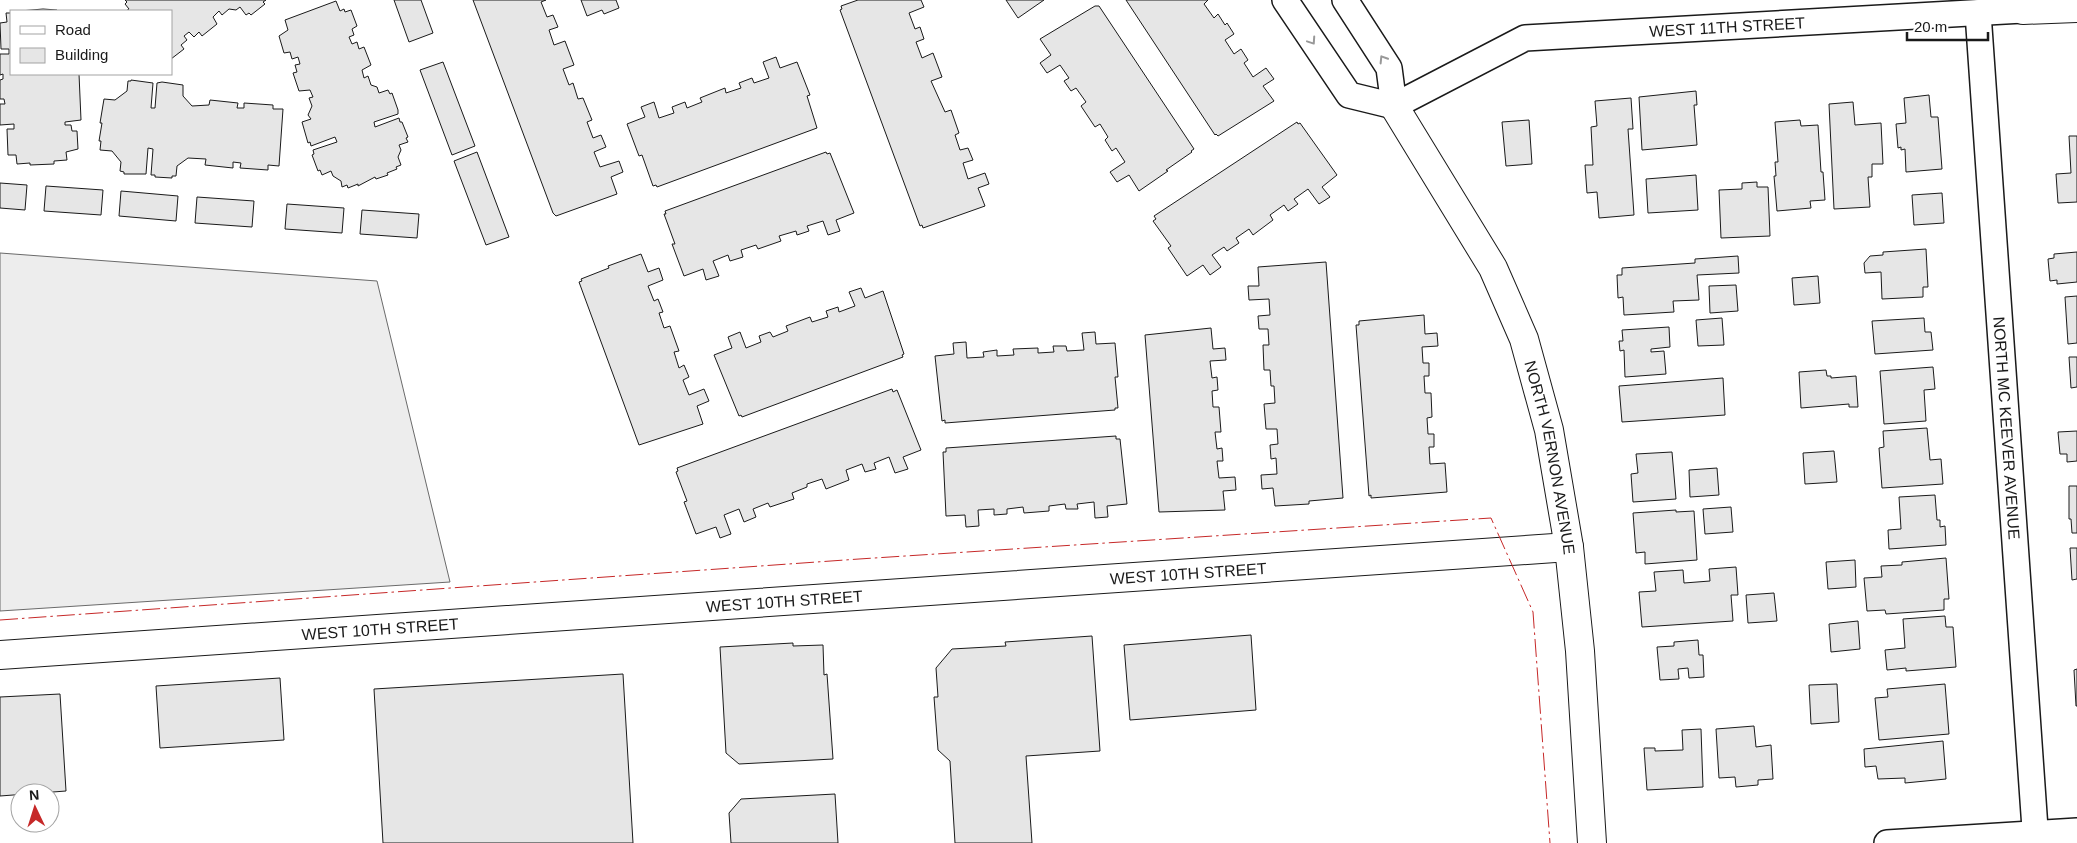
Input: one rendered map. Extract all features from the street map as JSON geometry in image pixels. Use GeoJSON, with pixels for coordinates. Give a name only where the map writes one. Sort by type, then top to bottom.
{"type":"FeatureCollection","features":[{"type":"Feature","properties":{"kind":"street"},"geometry":{"type":"LineString","coordinates":[[1285,0],[1348,96],[1394,106]]}},
{"type":"Feature","properties":{"kind":"street","name":"NORTH VERNON AVENUE"},"geometry":{"type":"LineString","coordinates":[[1345,0],[1389,68],[1394,106],[1493,268],[1524,339],[1550,430],[1569,547],[1580,651],[1592,843]]}},
{"type":"Feature","properties":{"kind":"street","name":"WEST 11TH STREET"},"geometry":{"type":"LineString","coordinates":[[1394,106],[1526,38],[2077,8]]}},
{"type":"Feature","properties":{"kind":"street","name":"NORTH MC KEEVER AVENUE"},"geometry":{"type":"LineString","coordinates":[[1978,13],[2036,838]]}},
{"type":"Feature","properties":{"kind":"street","name":"WEST 10TH STREET"},"geometry":{"type":"LineString","coordinates":[[0,655],[1569,547]]}},
{"type":"Feature","properties":{"kind":"street"},"geometry":{"type":"LineString","coordinates":[[1887,843],[2036,838],[2077,831]]}},
{"type":"Feature","properties":{"kind":"shaded area"},"geometry":{"type":"Polygon","coordinates":[[[0,253],[377,281],[450,582],[0,611],[0,253]]]}},
{"type":"Feature","properties":{"kind":"building"},"geometry":{"type":"Polygon","coordinates":[[[125,0],[266,0],[263,2],[265,4],[251,15],[249,13],[246,15],[240,7],[236,10],[229,9],[222,15],[219,11],[213,17],[217,24],[202,36],[199,32],[194,37],[189,32],[184,36],[187,40],[181,45],[184,49],[172,58],[172,10],[128,10],[129,9],[125,4],[127,2],[125,0]]]}},
{"type":"Feature","properties":{"kind":"building"},"geometry":{"type":"Polygon","coordinates":[[[394,0],[421,0],[433,33],[409,42],[394,0]]]}},
{"type":"Feature","properties":{"kind":"building"},"geometry":{"type":"Polygon","coordinates":[[[473,0],[546,0],[541,2],[547,17],[553,15],[558,27],[549,30],[554,45],[565,41],[574,65],[563,69],[569,85],[573,83],[578,99],[583,98],[592,120],[587,122],[593,138],[601,135],[606,147],[594,152],[600,167],[619,161],[623,172],[611,177],[617,194],[556,216],[553,213],[473,0]]]}},
{"type":"Feature","properties":{"kind":"building"},"geometry":{"type":"Polygon","coordinates":[[[581,0],[616,0],[619,8],[604,14],[602,10],[587,16],[581,0]]]}},
{"type":"Feature","properties":{"kind":"building"},"geometry":{"type":"Polygon","coordinates":[[[858,0],[921,0],[924,7],[909,13],[915,29],[920,27],[924,39],[916,42],[922,58],[933,53],[942,77],[931,81],[945,112],[951,110],[959,133],[955,135],[960,150],[968,148],[973,160],[963,163],[968,179],[985,173],[989,184],[978,188],[985,206],[923,228],[922,225],[920,226],[840,10],[842,9],[841,6],[858,0]]]}},
{"type":"Feature","properties":{"kind":"building"},"geometry":{"type":"Polygon","coordinates":[[[1006,0],[1044,0],[1018,18],[1006,0]]]}},
{"type":"Feature","properties":{"kind":"building"},"geometry":{"type":"Polygon","coordinates":[[[1126,0],[1208,0],[1204,4],[1214,18],[1218,14],[1234,34],[1225,40],[1234,54],[1241,49],[1248,60],[1244,63],[1253,77],[1266,68],[1274,79],[1263,86],[1274,101],[1218,136],[1215,135],[1126,0]]]}},
{"type":"Feature","properties":{"kind":"building"},"geometry":{"type":"Polygon","coordinates":[[[336,1],[340,11],[344,9],[345,12],[351,10],[357,26],[352,29],[354,35],[349,37],[352,44],[357,42],[359,49],[364,47],[371,65],[362,70],[364,78],[368,76],[371,85],[377,87],[379,93],[388,90],[390,94],[392,93],[398,110],[398,114],[374,122],[375,127],[399,118],[408,137],[406,138],[408,142],[399,145],[401,150],[398,157],[401,165],[396,167],[397,169],[387,173],[388,175],[376,179],[375,177],[358,186],[358,184],[348,188],[347,185],[342,187],[341,181],[333,176],[331,171],[322,175],[320,170],[318,171],[312,155],[314,154],[313,150],[337,142],[335,137],[311,146],[310,142],[308,143],[302,122],[311,119],[308,115],[312,106],[309,98],[313,97],[310,90],[299,91],[293,73],[297,72],[295,65],[300,64],[298,57],[292,59],[290,52],[284,53],[279,36],[288,30],[285,20],[336,1]]]}},
{"type":"Feature","properties":{"kind":"building"},"geometry":{"type":"Polygon","coordinates":[[[1095,6],[1099,6],[1194,149],[1166,170],[1168,171],[1139,191],[1129,175],[1117,182],[1110,172],[1125,162],[1116,148],[1112,151],[1105,140],[1108,137],[1100,124],[1095,127],[1081,106],[1086,102],[1076,88],[1071,91],[1064,81],[1069,78],[1060,65],[1047,73],[1040,63],[1051,55],[1040,39],[1095,6]]]}},
{"type":"Feature","properties":{"kind":"building"},"geometry":{"type":"Polygon","coordinates":[[[6,13],[10,13],[10,75],[79,75],[81,120],[65,122],[65,125],[71,125],[72,131],[77,131],[78,149],[66,152],[67,160],[54,161],[54,164],[17,164],[16,155],[8,155],[7,129],[14,129],[14,124],[0,125],[0,104],[5,104],[4,99],[0,99],[0,80],[3,79],[3,74],[0,75],[0,54],[9,54],[9,49],[1,49],[0,23],[7,22],[6,13]]]}},
{"type":"Feature","properties":{"kind":"building"},"geometry":{"type":"Polygon","coordinates":[[[776,57],[780,68],[797,62],[810,95],[807,96],[817,128],[657,187],[656,185],[653,186],[642,155],[639,156],[627,124],[645,117],[641,107],[654,102],[659,118],[674,113],[672,107],[685,102],[687,108],[702,102],[700,98],[725,88],[726,93],[741,88],[739,83],[752,78],[754,83],[769,78],[763,62],[776,57]]]}},
{"type":"Feature","properties":{"kind":"building"},"geometry":{"type":"Polygon","coordinates":[[[443,62],[475,146],[452,155],[420,70],[443,62]]]}},
{"type":"Feature","properties":{"kind":"building"},"geometry":{"type":"Polygon","coordinates":[[[128,81],[153,83],[151,108],[155,108],[157,83],[162,82],[183,85],[183,96],[192,106],[209,105],[210,100],[238,103],[237,108],[244,108],[244,103],[273,105],[273,109],[283,109],[279,166],[268,165],[268,170],[240,168],[241,163],[233,162],[233,168],[205,165],[206,159],[188,158],[177,166],[176,176],[172,176],[172,178],[155,177],[155,175],[151,175],[153,149],[148,148],[146,174],[124,174],[124,172],[120,171],[121,162],[112,151],[100,150],[101,141],[99,141],[102,123],[100,123],[104,99],[115,100],[127,91],[128,81]]]}},
{"type":"Feature","properties":{"kind":"building"},"geometry":{"type":"Polygon","coordinates":[[[1696,91],[1697,105],[1694,105],[1697,145],[1642,150],[1639,97],[1696,91]]]}},
{"type":"Feature","properties":{"kind":"building"},"geometry":{"type":"Polygon","coordinates":[[[1929,95],[1931,117],[1938,117],[1942,169],[1906,172],[1905,149],[1901,150],[1901,147],[1898,148],[1896,124],[1906,123],[1904,98],[1929,95]]]}},
{"type":"Feature","properties":{"kind":"building"},"geometry":{"type":"Polygon","coordinates":[[[1631,98],[1633,129],[1628,129],[1634,215],[1599,218],[1597,192],[1587,193],[1585,165],[1593,165],[1591,127],[1597,126],[1595,101],[1631,98]]]}},
{"type":"Feature","properties":{"kind":"building"},"geometry":{"type":"Polygon","coordinates":[[[1853,102],[1855,125],[1881,123],[1883,164],[1872,164],[1872,177],[1868,177],[1870,207],[1834,209],[1829,104],[1853,102]]]}},
{"type":"Feature","properties":{"kind":"building"},"geometry":{"type":"Polygon","coordinates":[[[1529,120],[1532,164],[1506,166],[1502,122],[1529,120]]]}},
{"type":"Feature","properties":{"kind":"building"},"geometry":{"type":"Polygon","coordinates":[[[1800,120],[1801,126],[1818,125],[1825,200],[1810,201],[1811,208],[1777,211],[1774,176],[1776,176],[1775,162],[1778,162],[1775,122],[1800,120]]]}},
{"type":"Feature","properties":{"kind":"building"},"geometry":{"type":"Polygon","coordinates":[[[1297,122],[1298,124],[1300,123],[1337,175],[1322,187],[1330,197],[1319,204],[1308,189],[1294,199],[1298,204],[1288,211],[1284,205],[1270,215],[1273,220],[1253,235],[1249,229],[1236,238],[1239,243],[1227,251],[1224,247],[1212,255],[1221,267],[1210,275],[1203,265],[1187,276],[1168,248],[1171,246],[1153,221],[1156,219],[1154,216],[1297,122]]]}},
{"type":"Feature","properties":{"kind":"building"},"geometry":{"type":"Polygon","coordinates":[[[2069,136],[2077,136],[2077,202],[2058,203],[2056,174],[2071,173],[2069,136]]]}},
{"type":"Feature","properties":{"kind":"building"},"geometry":{"type":"Polygon","coordinates":[[[477,152],[509,237],[486,245],[454,161],[477,152]]]}},
{"type":"Feature","properties":{"kind":"building"},"geometry":{"type":"Polygon","coordinates":[[[826,152],[827,154],[830,153],[854,213],[836,220],[840,231],[828,235],[823,221],[807,226],[809,231],[797,235],[796,231],[779,236],[781,241],[758,249],[756,245],[741,250],[743,257],[730,261],[728,255],[713,261],[719,276],[706,280],[703,269],[684,276],[672,244],[675,244],[664,214],[666,214],[665,211],[826,152]]]}},
{"type":"Feature","properties":{"kind":"building"},"geometry":{"type":"Polygon","coordinates":[[[1696,175],[1698,210],[1648,213],[1646,179],[1696,175]]]}},
{"type":"Feature","properties":{"kind":"building"},"geometry":{"type":"Polygon","coordinates":[[[1757,182],[1757,187],[1768,187],[1770,236],[1721,238],[1719,190],[1742,189],[1742,183],[1757,182]]]}},
{"type":"Feature","properties":{"kind":"building"},"geometry":{"type":"Polygon","coordinates":[[[0,183],[27,185],[25,210],[0,208],[0,183]]]}},
{"type":"Feature","properties":{"kind":"building"},"geometry":{"type":"Polygon","coordinates":[[[46,186],[103,190],[101,215],[44,211],[46,186]]]}},
{"type":"Feature","properties":{"kind":"building"},"geometry":{"type":"Polygon","coordinates":[[[121,191],[178,196],[176,221],[119,216],[121,191]]]}},
{"type":"Feature","properties":{"kind":"building"},"geometry":{"type":"Polygon","coordinates":[[[1942,193],[1944,223],[1914,225],[1912,195],[1942,193]]]}},
{"type":"Feature","properties":{"kind":"building"},"geometry":{"type":"Polygon","coordinates":[[[197,197],[254,201],[252,227],[195,223],[197,197]]]}},
{"type":"Feature","properties":{"kind":"building"},"geometry":{"type":"Polygon","coordinates":[[[287,204],[344,208],[342,233],[285,229],[287,204]]]}},
{"type":"Feature","properties":{"kind":"building"},"geometry":{"type":"Polygon","coordinates":[[[362,210],[419,214],[417,238],[360,234],[362,210]]]}},
{"type":"Feature","properties":{"kind":"building"},"geometry":{"type":"Polygon","coordinates":[[[1926,249],[1928,287],[1923,287],[1923,297],[1882,299],[1881,272],[1865,273],[1864,263],[1870,256],[1883,255],[1883,252],[1926,249]]]}},
{"type":"Feature","properties":{"kind":"building"},"geometry":{"type":"Polygon","coordinates":[[[2077,252],[2077,282],[2057,284],[2057,280],[2050,281],[2048,259],[2054,258],[2054,254],[2077,252]]]}},
{"type":"Feature","properties":{"kind":"building"},"geometry":{"type":"Polygon","coordinates":[[[641,254],[648,272],[659,268],[663,280],[648,286],[654,301],[658,299],[663,312],[659,313],[664,328],[670,326],[679,351],[674,352],[679,368],[684,365],[689,377],[683,380],[689,395],[704,389],[709,401],[697,406],[703,424],[639,445],[579,282],[582,281],[581,279],[609,268],[608,266],[641,254]]]}},
{"type":"Feature","properties":{"kind":"building"},"geometry":{"type":"Polygon","coordinates":[[[1738,256],[1739,273],[1697,275],[1699,300],[1673,301],[1674,312],[1624,315],[1623,297],[1618,298],[1617,275],[1622,275],[1622,268],[1695,263],[1695,259],[1738,256]]]}},
{"type":"Feature","properties":{"kind":"building"},"geometry":{"type":"Polygon","coordinates":[[[1326,262],[1343,498],[1309,501],[1309,504],[1275,506],[1273,488],[1262,489],[1261,475],[1277,474],[1276,458],[1271,459],[1270,445],[1278,444],[1277,429],[1266,429],[1264,404],[1275,403],[1274,386],[1271,386],[1270,370],[1264,370],[1263,345],[1269,345],[1268,329],[1259,329],[1258,316],[1270,315],[1269,299],[1249,300],[1248,286],[1259,286],[1258,267],[1326,262]]]}},
{"type":"Feature","properties":{"kind":"building"},"geometry":{"type":"Polygon","coordinates":[[[1818,276],[1820,303],[1794,305],[1792,278],[1818,276]]]}},
{"type":"Feature","properties":{"kind":"building"},"geometry":{"type":"Polygon","coordinates":[[[1736,285],[1738,311],[1710,313],[1709,286],[1736,285]]]}},
{"type":"Feature","properties":{"kind":"building"},"geometry":{"type":"Polygon","coordinates":[[[861,288],[865,298],[883,291],[904,354],[902,355],[903,357],[742,417],[741,415],[739,416],[714,355],[732,348],[728,337],[740,332],[746,348],[761,342],[759,336],[770,332],[773,337],[788,331],[786,326],[810,317],[812,322],[828,317],[826,311],[838,307],[839,312],[855,306],[849,292],[861,288]]]}},
{"type":"Feature","properties":{"kind":"building"},"geometry":{"type":"Polygon","coordinates":[[[2077,296],[2077,343],[2068,344],[2065,297],[2077,296]]]}},
{"type":"Feature","properties":{"kind":"building"},"geometry":{"type":"Polygon","coordinates":[[[1424,315],[1425,334],[1437,333],[1438,346],[1422,347],[1423,363],[1429,363],[1429,376],[1424,376],[1425,393],[1431,393],[1432,417],[1427,418],[1428,434],[1434,434],[1434,447],[1429,447],[1430,464],[1445,463],[1447,492],[1371,498],[1371,495],[1369,496],[1356,325],[1359,325],[1359,321],[1424,315]]]}},
{"type":"Feature","properties":{"kind":"building"},"geometry":{"type":"Polygon","coordinates":[[[1722,318],[1724,345],[1698,346],[1696,320],[1722,318]]]}},
{"type":"Feature","properties":{"kind":"building"},"geometry":{"type":"Polygon","coordinates":[[[1924,318],[1925,332],[1931,332],[1933,350],[1875,354],[1872,321],[1924,318]]]}},
{"type":"Feature","properties":{"kind":"building"},"geometry":{"type":"Polygon","coordinates":[[[1669,327],[1670,347],[1651,349],[1651,352],[1664,351],[1666,374],[1625,377],[1624,350],[1620,351],[1619,341],[1623,341],[1622,330],[1669,327]]]}},
{"type":"Feature","properties":{"kind":"building"},"geometry":{"type":"Polygon","coordinates":[[[1211,328],[1213,349],[1225,348],[1226,360],[1210,361],[1212,378],[1217,377],[1218,390],[1212,391],[1213,407],[1219,407],[1221,432],[1215,432],[1217,449],[1222,448],[1223,461],[1217,461],[1219,478],[1235,477],[1236,490],[1223,491],[1225,510],[1159,512],[1145,335],[1211,328]]]}},
{"type":"Feature","properties":{"kind":"building"},"geometry":{"type":"Polygon","coordinates":[[[1095,332],[1096,344],[1115,343],[1118,377],[1115,377],[1118,408],[1115,408],[1115,410],[945,423],[945,420],[942,421],[935,356],[954,354],[953,343],[966,342],[967,358],[984,357],[983,352],[997,350],[997,356],[1014,355],[1013,349],[1038,348],[1038,353],[1054,352],[1053,346],[1066,346],[1067,351],[1084,350],[1082,333],[1095,332]]]}},
{"type":"Feature","properties":{"kind":"building"},"geometry":{"type":"Polygon","coordinates":[[[2069,357],[2077,357],[2077,387],[2071,388],[2069,357]]]}},
{"type":"Feature","properties":{"kind":"building"},"geometry":{"type":"Polygon","coordinates":[[[1933,367],[1935,389],[1924,390],[1926,421],[1884,424],[1880,371],[1933,367]]]}},
{"type":"Feature","properties":{"kind":"building"},"geometry":{"type":"Polygon","coordinates":[[[1826,370],[1827,376],[1831,376],[1831,378],[1856,376],[1858,407],[1849,407],[1849,404],[1801,408],[1799,372],[1826,370]]]}},
{"type":"Feature","properties":{"kind":"building"},"geometry":{"type":"Polygon","coordinates":[[[1723,378],[1725,415],[1622,422],[1619,386],[1723,378]]]}},
{"type":"Feature","properties":{"kind":"building"},"geometry":{"type":"Polygon","coordinates":[[[892,389],[893,392],[897,390],[921,450],[903,457],[908,469],[895,473],[889,457],[874,463],[876,469],[865,472],[862,464],[846,470],[849,480],[826,489],[822,479],[807,484],[807,487],[792,493],[794,499],[770,507],[768,503],[753,509],[756,517],[744,522],[739,509],[724,515],[731,534],[720,538],[716,527],[696,534],[684,502],[687,501],[676,472],[678,471],[677,468],[892,389]]]}},
{"type":"Feature","properties":{"kind":"building"},"geometry":{"type":"Polygon","coordinates":[[[1927,428],[1930,460],[1941,459],[1943,484],[1882,488],[1879,448],[1884,447],[1883,431],[1927,428]]]}},
{"type":"Feature","properties":{"kind":"building"},"geometry":{"type":"Polygon","coordinates":[[[2077,431],[2077,461],[2067,462],[2067,454],[2060,454],[2058,432],[2077,431]]]}},
{"type":"Feature","properties":{"kind":"building"},"geometry":{"type":"Polygon","coordinates":[[[1116,436],[1116,439],[1120,439],[1127,504],[1107,506],[1108,517],[1095,518],[1094,502],[1077,504],[1078,509],[1066,509],[1065,504],[1049,506],[1049,511],[1024,513],[1023,507],[1007,509],[1007,514],[994,515],[994,509],[978,510],[979,526],[966,527],[965,515],[946,516],[943,452],[946,452],[946,448],[1116,436]]]}},
{"type":"Feature","properties":{"kind":"building"},"geometry":{"type":"Polygon","coordinates":[[[1834,451],[1837,482],[1805,484],[1803,453],[1834,451]]]}},
{"type":"Feature","properties":{"kind":"building"},"geometry":{"type":"Polygon","coordinates":[[[1672,452],[1676,499],[1633,502],[1631,474],[1638,473],[1636,454],[1672,452]]]}},
{"type":"Feature","properties":{"kind":"building"},"geometry":{"type":"Polygon","coordinates":[[[1717,468],[1719,495],[1690,497],[1689,470],[1717,468]]]}},
{"type":"Feature","properties":{"kind":"building"},"geometry":{"type":"Polygon","coordinates":[[[2069,486],[2077,486],[2077,533],[2072,533],[2071,519],[2069,519],[2069,486]]]}},
{"type":"Feature","properties":{"kind":"building"},"geometry":{"type":"Polygon","coordinates":[[[1935,495],[1937,520],[1940,520],[1940,527],[1945,526],[1946,545],[1889,549],[1888,530],[1901,529],[1899,497],[1935,495]]]}},
{"type":"Feature","properties":{"kind":"building"},"geometry":{"type":"Polygon","coordinates":[[[1731,507],[1733,532],[1705,534],[1703,509],[1731,507]]]}},
{"type":"Feature","properties":{"kind":"building"},"geometry":{"type":"Polygon","coordinates":[[[1676,510],[1676,512],[1694,511],[1697,560],[1645,564],[1645,552],[1636,553],[1633,513],[1676,510]]]}},
{"type":"Feature","properties":{"kind":"building"},"geometry":{"type":"Polygon","coordinates":[[[2070,548],[2077,548],[2077,579],[2072,580],[2070,548]]]}},
{"type":"Feature","properties":{"kind":"building"},"geometry":{"type":"Polygon","coordinates":[[[1946,558],[1949,599],[1944,599],[1944,610],[1886,614],[1885,610],[1867,611],[1864,578],[1882,577],[1881,566],[1902,565],[1902,562],[1946,558]]]}},
{"type":"Feature","properties":{"kind":"building"},"geometry":{"type":"Polygon","coordinates":[[[1855,560],[1856,587],[1828,589],[1826,562],[1855,560]]]}},
{"type":"Feature","properties":{"kind":"building"},"geometry":{"type":"Polygon","coordinates":[[[1736,567],[1738,595],[1731,595],[1733,621],[1642,627],[1639,592],[1656,591],[1654,572],[1683,570],[1684,583],[1710,581],[1709,569],[1736,567]]]}},
{"type":"Feature","properties":{"kind":"building"},"geometry":{"type":"Polygon","coordinates":[[[1774,593],[1777,621],[1748,623],[1746,595],[1774,593]]]}},
{"type":"Feature","properties":{"kind":"building"},"geometry":{"type":"Polygon","coordinates":[[[1945,616],[1946,627],[1953,627],[1956,667],[1906,671],[1906,668],[1887,670],[1885,650],[1905,648],[1903,619],[1945,616]]]}},
{"type":"Feature","properties":{"kind":"building"},"geometry":{"type":"Polygon","coordinates":[[[1858,621],[1860,649],[1831,652],[1829,624],[1858,621]]]}},
{"type":"Feature","properties":{"kind":"building"},"geometry":{"type":"Polygon","coordinates":[[[1251,635],[1256,710],[1130,720],[1124,645],[1251,635]]]}},
{"type":"Feature","properties":{"kind":"building"},"geometry":{"type":"Polygon","coordinates":[[[1092,636],[1100,751],[1026,756],[1032,843],[955,843],[950,761],[938,750],[934,697],[938,697],[936,668],[952,649],[1006,646],[1005,642],[1092,636]]]}},
{"type":"Feature","properties":{"kind":"building"},"geometry":{"type":"Polygon","coordinates":[[[1698,640],[1699,655],[1703,655],[1704,677],[1689,678],[1688,668],[1678,669],[1679,679],[1660,680],[1657,647],[1674,646],[1674,642],[1698,640]]]}},
{"type":"Feature","properties":{"kind":"building"},"geometry":{"type":"Polygon","coordinates":[[[793,643],[793,646],[823,645],[824,675],[827,674],[833,759],[739,764],[726,753],[720,647],[793,643]]]}},
{"type":"Feature","properties":{"kind":"building"},"geometry":{"type":"Polygon","coordinates":[[[2077,669],[2077,706],[2076,706],[2074,670],[2077,669]]]}},
{"type":"Feature","properties":{"kind":"building"},"geometry":{"type":"Polygon","coordinates":[[[623,674],[633,843],[383,843],[374,689],[623,674]]]}},
{"type":"Feature","properties":{"kind":"building"},"geometry":{"type":"Polygon","coordinates":[[[280,678],[284,740],[160,748],[156,686],[280,678]]]}},
{"type":"Feature","properties":{"kind":"building"},"geometry":{"type":"Polygon","coordinates":[[[1837,684],[1839,722],[1811,724],[1809,685],[1837,684]]]}},
{"type":"Feature","properties":{"kind":"building"},"geometry":{"type":"Polygon","coordinates":[[[1945,684],[1949,734],[1879,740],[1875,698],[1888,697],[1887,689],[1945,684]]]}},
{"type":"Feature","properties":{"kind":"building"},"geometry":{"type":"Polygon","coordinates":[[[60,694],[66,791],[60,791],[60,783],[10,783],[10,795],[0,796],[0,697],[60,694]]]}},
{"type":"Feature","properties":{"kind":"building"},"geometry":{"type":"Polygon","coordinates":[[[1754,726],[1756,747],[1771,745],[1773,779],[1758,780],[1758,785],[1736,787],[1735,777],[1719,778],[1716,729],[1754,726]]]}},
{"type":"Feature","properties":{"kind":"building"},"geometry":{"type":"Polygon","coordinates":[[[1701,729],[1703,787],[1647,790],[1644,748],[1655,748],[1655,751],[1683,750],[1682,730],[1701,729]]]}},
{"type":"Feature","properties":{"kind":"building"},"geometry":{"type":"Polygon","coordinates":[[[1943,741],[1946,779],[1905,783],[1905,778],[1878,779],[1876,766],[1865,767],[1864,749],[1943,741]]]}},
{"type":"Feature","properties":{"kind":"building"},"geometry":{"type":"Polygon","coordinates":[[[835,794],[838,843],[731,843],[729,813],[741,799],[835,794]]]}},
{"type":"Feature","properties":{"kind":"power"},"geometry":{"type":"LineString","coordinates":[[0,620],[859,559],[1491,518],[1533,612],[1550,843]]}}]}
